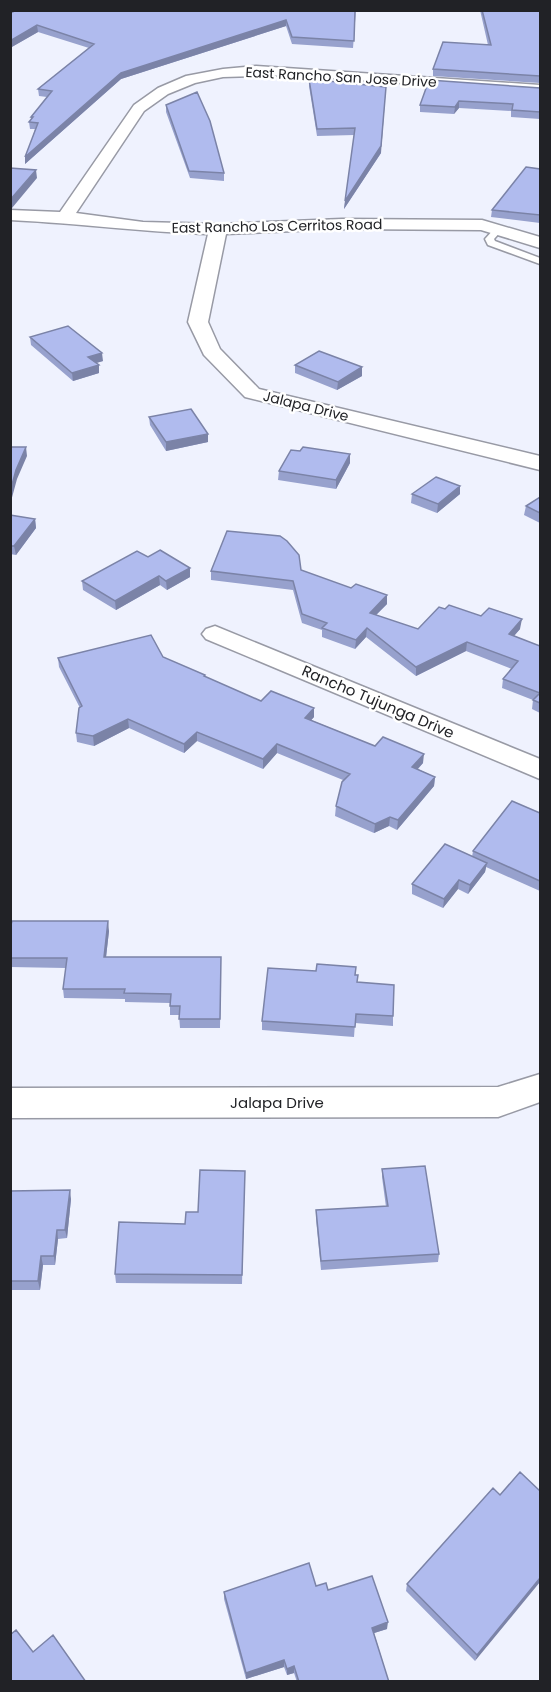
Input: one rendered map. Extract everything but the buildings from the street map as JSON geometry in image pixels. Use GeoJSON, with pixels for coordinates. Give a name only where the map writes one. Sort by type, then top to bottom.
{"type":"FeatureCollection","features":[{"type":"Feature","properties":{"kind":"street","name":"East Rancho San Jose Drive"},"geometry":{"type":"LineString","coordinates":[[65,217],[139,108],[152,95],[175,84],[206,76],[245,71],[295,72],[540,88]]}},
{"type":"Feature","properties":{"kind":"street","name":"East Rancho Los Cerritos Road"},"geometry":{"type":"LineString","coordinates":[[10,215],[65,217],[143,227],[218,230],[366,224],[482,225],[540,243]]}},
{"type":"Feature","properties":{"kind":"street","name":"Jalapa Drive"},"geometry":{"type":"LineString","coordinates":[[218,230],[198,322],[211,351],[252,393],[540,463]]}},
{"type":"Feature","properties":{"kind":"street","name":"Rancho Tujunga Drive"},"geometry":{"type":"LineString","coordinates":[[215,634],[540,770]]}},
{"type":"Feature","properties":{"kind":"street","name":"Jalapa Drive"},"geometry":{"type":"LineString","coordinates":[[10,1103],[498,1102],[540,1088]]}},
{"type":"Feature","properties":{"kind":"lane"},"geometry":{"type":"LineString","coordinates":[[498,230],[489,239],[491,243],[540,261]]}}]}
